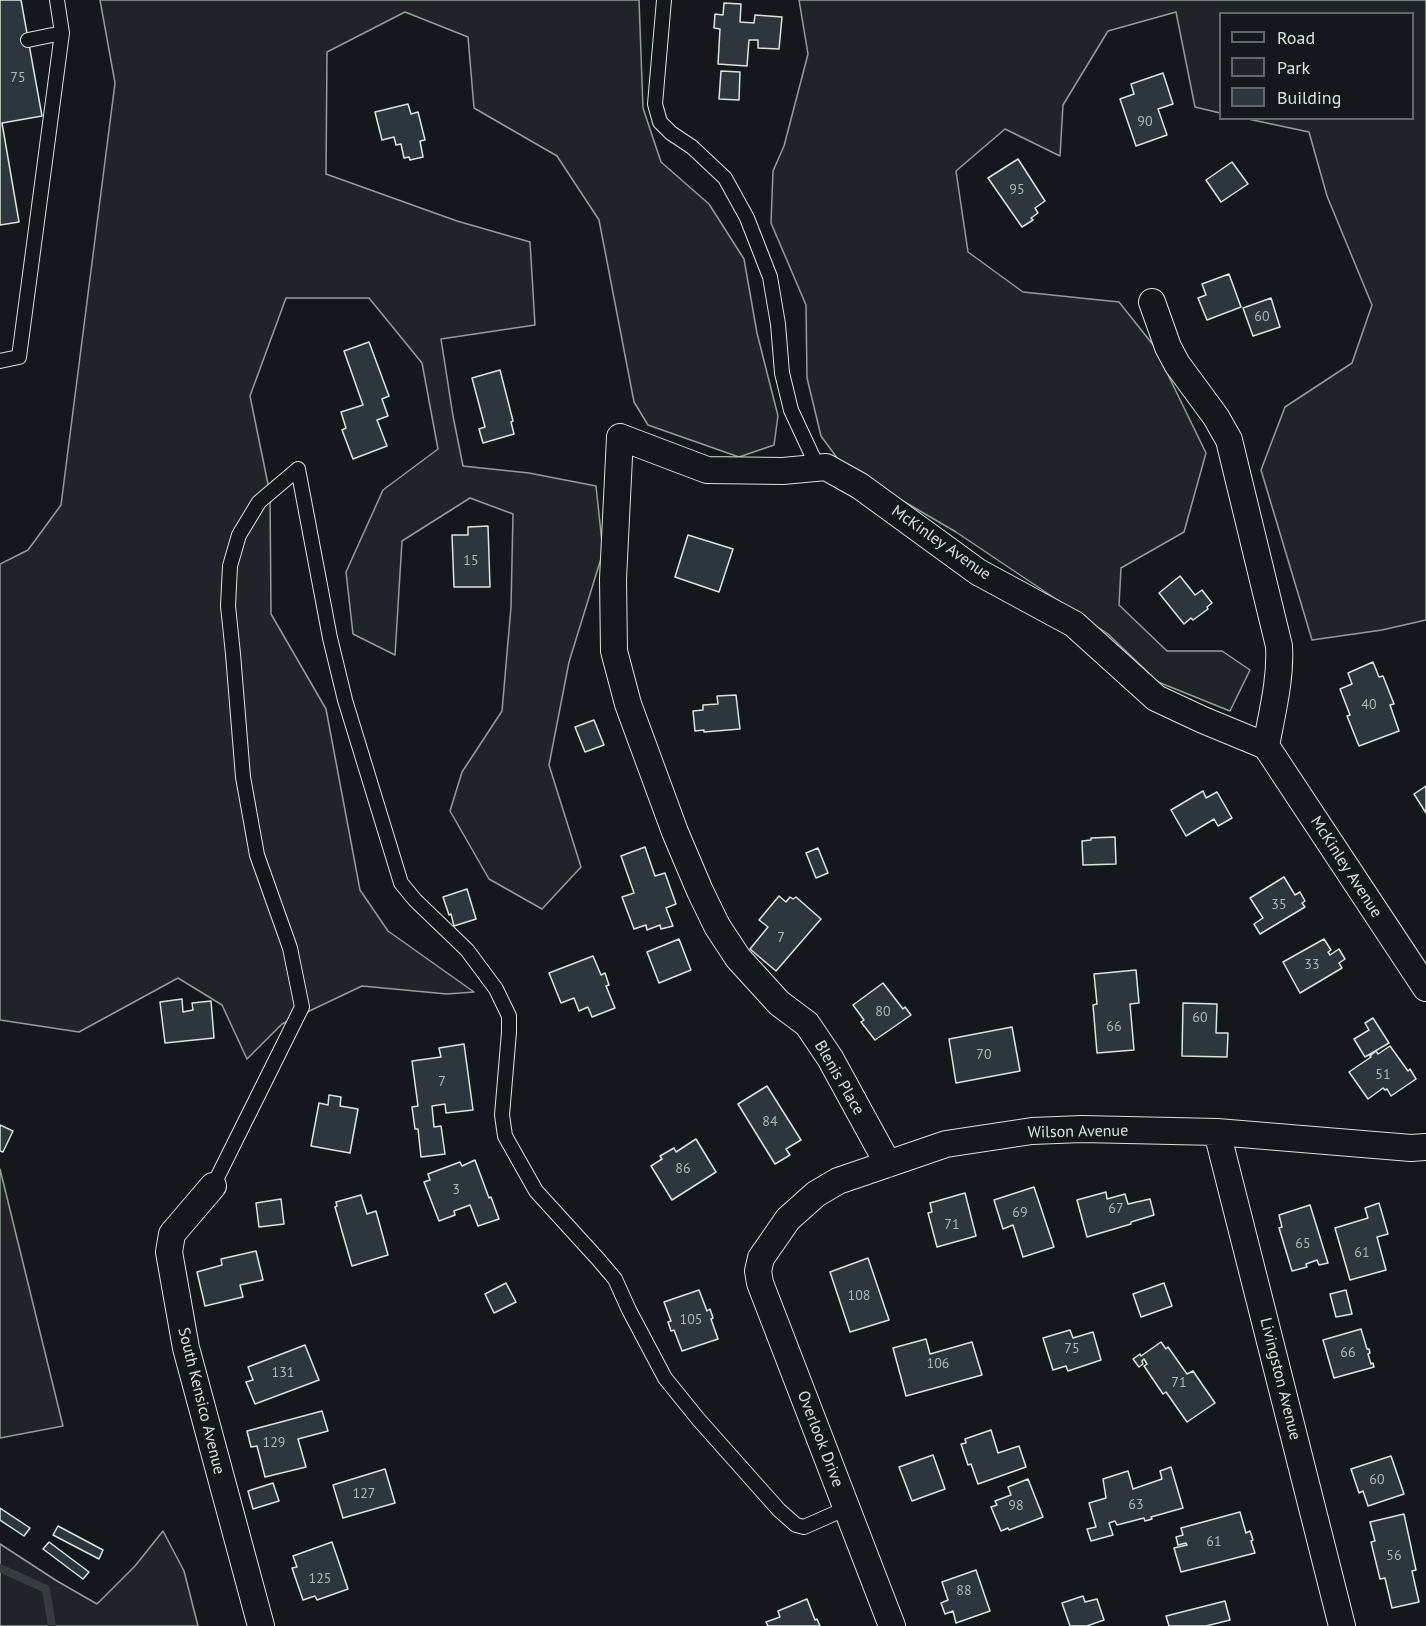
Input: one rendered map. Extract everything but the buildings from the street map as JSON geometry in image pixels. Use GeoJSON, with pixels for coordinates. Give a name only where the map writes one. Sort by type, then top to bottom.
{"type":"FeatureCollection","features":[{"type":"Feature","properties":{"kind":"street"},"geometry":{"type":"LineString","coordinates":[[1152,302],[1173,356],[1216,417],[1229,440],[1279,646],[1278,679],[1266,746]]}},
{"type":"Feature","properties":{"kind":"street","name":"McKinley Avenue"},"geometry":{"type":"LineString","coordinates":[[620,437],[707,470],[783,471],[826,467],[860,486],[978,572],[1074,624],[1156,698],[1266,746],[1426,988]]}},
{"type":"Feature","properties":{"kind":"street","name":"Blenis Place"},"geometry":{"type":"LineString","coordinates":[[620,437],[613,579],[614,651],[628,704],[675,832],[717,926],[738,958],[779,1003],[807,1024],[830,1058],[888,1164]]}},
{"type":"Feature","properties":{"kind":"street","name":"Wilson Avenue"},"geometry":{"type":"LineString","coordinates":[[766,1251],[788,1219],[816,1194],[838,1181],[946,1144],[1032,1131],[1082,1129],[1217,1132],[1426,1148]]}},
{"type":"Feature","properties":{"kind":"street","name":"Livingston Avenue"},"geometry":{"type":"LineString","coordinates":[[1217,1132],[1342,1626]]}},
{"type":"Feature","properties":{"kind":"street","name":"South Kensico Avenue"},"geometry":{"type":"LineString","coordinates":[[213,1186],[172,1234],[169,1252],[186,1348],[261,1626]]}},
{"type":"Feature","properties":{"kind":"street","name":"Overlook Drive"},"geometry":{"type":"LineString","coordinates":[[766,1251],[761,1257],[758,1271],[760,1283],[892,1626]]}},
{"type":"Feature","properties":{"kind":"lane"},"geometry":{"type":"LineString","coordinates":[[0,361],[19,357],[62,33],[57,0]]}},
{"type":"Feature","properties":{"kind":"lane"},"geometry":{"type":"LineString","coordinates":[[664,0],[655,104],[660,122],[671,133],[692,147],[725,178],[747,218],[770,277],[778,324],[782,373],[790,410],[818,468]]}},
{"type":"Feature","properties":{"kind":"lane"},"geometry":{"type":"LineString","coordinates":[[28,40],[62,33]]}},
{"type":"Feature","properties":{"kind":"lane"},"geometry":{"type":"LineString","coordinates":[[213,1186],[302,1007],[290,948],[257,855],[243,777],[228,606],[230,566],[239,535],[259,502],[298,469],[342,689],[401,883],[415,900],[467,950],[496,989],[509,1016],[502,1114],[505,1136],[517,1159],[536,1191],[615,1279],[665,1378],[779,1510],[796,1525],[804,1527],[847,1509]]}},
{"type":"Feature","properties":{"kind":"green space"},"geometry":{"type":"Polygon","coordinates":[[[100,0],[639,0],[643,108],[661,162],[709,204],[744,259],[757,333],[778,416],[774,445],[739,457],[648,425],[634,402],[599,220],[557,156],[474,108],[468,37],[405,12],[327,52],[326,174],[457,221],[530,242],[535,325],[441,339],[463,466],[529,473],[596,486],[603,552],[569,662],[549,765],[581,867],[542,909],[489,879],[450,811],[462,772],[502,711],[511,607],[513,514],[470,498],[402,541],[395,655],[353,634],[346,572],[383,490],[438,449],[422,363],[369,298],[286,298],[250,396],[270,494],[271,614],[326,709],[360,890],[388,931],[474,992],[447,994],[362,986],[282,1024],[247,1059],[222,1005],[178,978],[79,1032],[0,1020],[0,564],[28,550],[61,505],[115,83],[100,0]]]}},
{"type":"Feature","properties":{"kind":"green space"},"geometry":{"type":"Polygon","coordinates":[[[799,0],[1426,0],[1426,620],[1382,630],[1312,640],[1261,470],[1285,407],[1352,363],[1372,305],[1327,196],[1309,132],[1253,120],[1414,120],[1414,12],[1219,12],[1219,113],[1195,107],[1176,12],[1108,31],[1063,105],[1060,156],[1005,129],[956,171],[968,252],[1023,292],[1119,302],[1154,346],[1206,453],[1184,532],[1121,568],[1119,605],[1167,651],[1222,651],[1250,670],[1230,711],[1158,682],[1108,634],[956,532],[843,466],[821,436],[807,378],[806,305],[771,223],[773,171],[784,146],[808,54],[799,0]]]}},
{"type":"Feature","properties":{"kind":"green space"},"geometry":{"type":"Polygon","coordinates":[[[0,1169],[63,1426],[0,1438],[0,1169]]]}},
{"type":"Feature","properties":{"kind":"green space"},"geometry":{"type":"Polygon","coordinates":[[[163,1531],[184,1571],[198,1626],[0,1626],[0,1544],[97,1604],[135,1566],[163,1531]]]}},
{"type":"Feature","properties":{"kind":"waterway"},"geometry":{"type":"LineString","coordinates":[[0,1568],[46,1589],[52,1626]]}}]}
